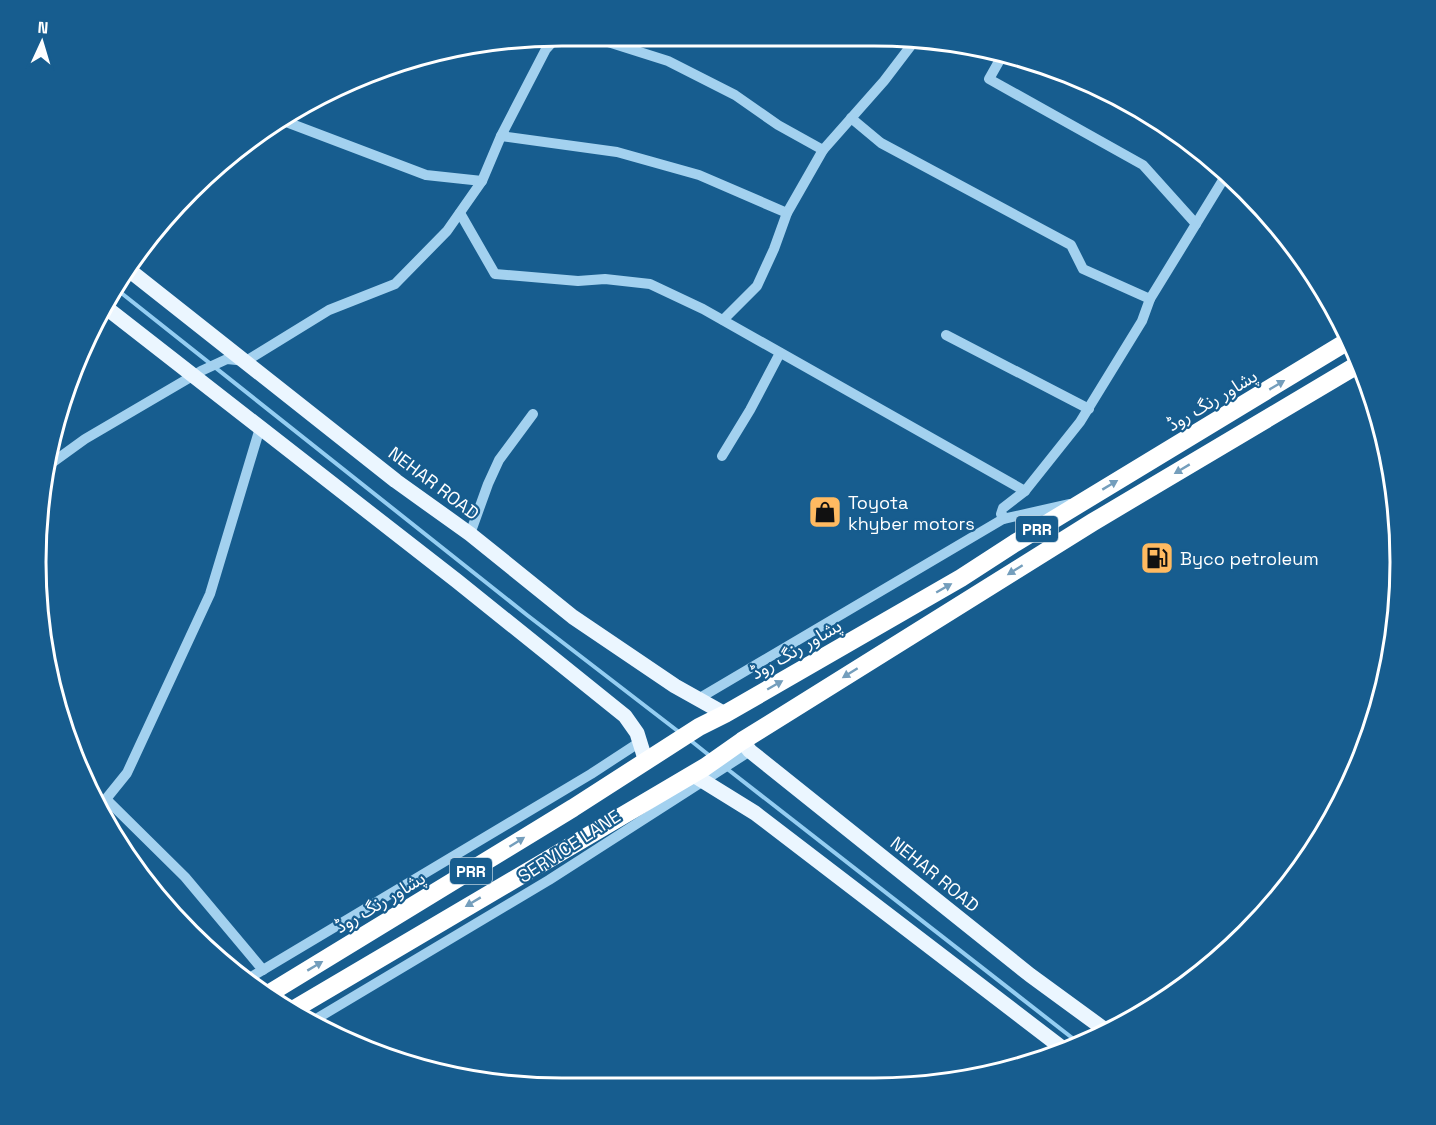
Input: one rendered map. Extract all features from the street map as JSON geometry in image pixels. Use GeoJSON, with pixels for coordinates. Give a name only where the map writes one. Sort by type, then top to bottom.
{"type":"FeatureCollection","features":[{"type":"Feature","properties":{"kind":"highway","name":"پشاور رنگ روڈ"},"geometry":{"type":"LineString","coordinates":[[274,991],[646,762],[699,727],[962,578],[1015,543],[1341,345]]}},
{"type":"Feature","properties":{"kind":"highway","name":"PRR"},"geometry":{"type":"LineString","coordinates":[[299,1006],[700,773],[1093,522],[1351,369]]}},
{"type":"Feature","properties":{"kind":"highway"},"geometry":{"type":"LineString","coordinates":[[1237,409],[1234,419],[1239,428],[1245,431]]}},
{"type":"Feature","properties":{"kind":"highway"},"geometry":{"type":"LineString","coordinates":[[1198,433],[1207,435],[1212,443],[1210,452]]}},
{"type":"Feature","properties":{"kind":"main road","name":"NEHAR ROAD"},"geometry":{"type":"LineString","coordinates":[[134,274],[396,481],[470,534],[573,617],[698,699],[725,714]]}},
{"type":"Feature","properties":{"kind":"main road"},"geometry":{"type":"LineString","coordinates":[[112,312],[197,373],[260,428],[626,716],[637,733],[646,762]]}},
{"type":"Feature","properties":{"kind":"main road","name":"NEHAR ROAD"},"geometry":{"type":"LineString","coordinates":[[741,747],[1030,975],[1100,1026]]}},
{"type":"Feature","properties":{"kind":"main road"},"geometry":{"type":"LineString","coordinates":[[700,773],[1057,1044]]}},
{"type":"Feature","properties":{"kind":"street"},"geometry":{"type":"LineString","coordinates":[[620,46],[668,62],[735,95],[777,125],[823,150]]}},
{"type":"Feature","properties":{"kind":"street"},"geometry":{"type":"LineString","coordinates":[[57,460],[85,439],[197,373],[227,359],[246,361],[329,310],[395,284],[447,231],[482,181],[501,136],[548,47]]}},
{"type":"Feature","properties":{"kind":"street"},"geometry":{"type":"LineString","coordinates":[[723,320],[757,286],[787,213],[823,150],[884,81],[909,48]]}},
{"type":"Feature","properties":{"kind":"street"},"geometry":{"type":"LineString","coordinates":[[999,62],[989,79],[1143,165],[1196,224]]}},
{"type":"Feature","properties":{"kind":"street"},"geometry":{"type":"LineString","coordinates":[[851,118],[880,143],[1071,245],[1083,269],[1150,300]]}},
{"type":"Feature","properties":{"kind":"street"},"geometry":{"type":"LineString","coordinates":[[291,124],[426,175],[482,181]]}},
{"type":"Feature","properties":{"kind":"street"},"geometry":{"type":"LineString","coordinates":[[501,136],[617,152],[699,175],[787,213]]}},
{"type":"Feature","properties":{"kind":"street"},"geometry":{"type":"LineString","coordinates":[[1003,519],[1001,514],[1003,508],[1024,491],[1089,409],[1142,321],[1150,300],[1222,182]]}},
{"type":"Feature","properties":{"kind":"street"},"geometry":{"type":"LineString","coordinates":[[460,213],[495,274],[578,281],[605,279],[650,284],[723,320],[1024,491]]}},
{"type":"Feature","properties":{"kind":"street"},"geometry":{"type":"LineString","coordinates":[[946,335],[1089,409]]}},
{"type":"Feature","properties":{"kind":"street"},"geometry":{"type":"LineString","coordinates":[[722,456],[750,410],[780,353]]}},
{"type":"Feature","properties":{"kind":"street"},"geometry":{"type":"LineString","coordinates":[[470,534],[499,460],[533,414]]}},
{"type":"Feature","properties":{"kind":"street"},"geometry":{"type":"LineString","coordinates":[[260,428],[210,594],[127,773],[106,799],[185,877],[263,970]]}},
{"type":"Feature","properties":{"kind":"street"},"geometry":{"type":"LineString","coordinates":[[698,699],[1003,519],[1085,501]]}},
{"type":"Feature","properties":{"kind":"street"},"geometry":{"type":"LineString","coordinates":[[253,976],[581,780],[640,742]]}},
{"type":"Feature","properties":{"kind":"street","name":"SERVICE LANE"},"geometry":{"type":"LineString","coordinates":[[319,1017],[549,880],[700,773]]}},
{"type":"Feature","properties":{"kind":"waterway"},"geometry":{"type":"LineString","coordinates":[[122,294],[527,615],[679,732]]}},
{"type":"Feature","properties":{"kind":"waterway"},"geometry":{"type":"LineString","coordinates":[[690,740],[710,756]]}},
{"type":"Feature","properties":{"kind":"waterway"},"geometry":{"type":"LineString","coordinates":[[726,768],[1073,1038]]}},
{"type":"Feature","properties":{"kind":"place","name":"Toyota khyber motors"},"geometry":{"type":"Point","coordinates":[825,512]}},
{"type":"Feature","properties":{"kind":"place","name":"Byco petroleum"},"geometry":{"type":"Point","coordinates":[1157,558]}}]}
